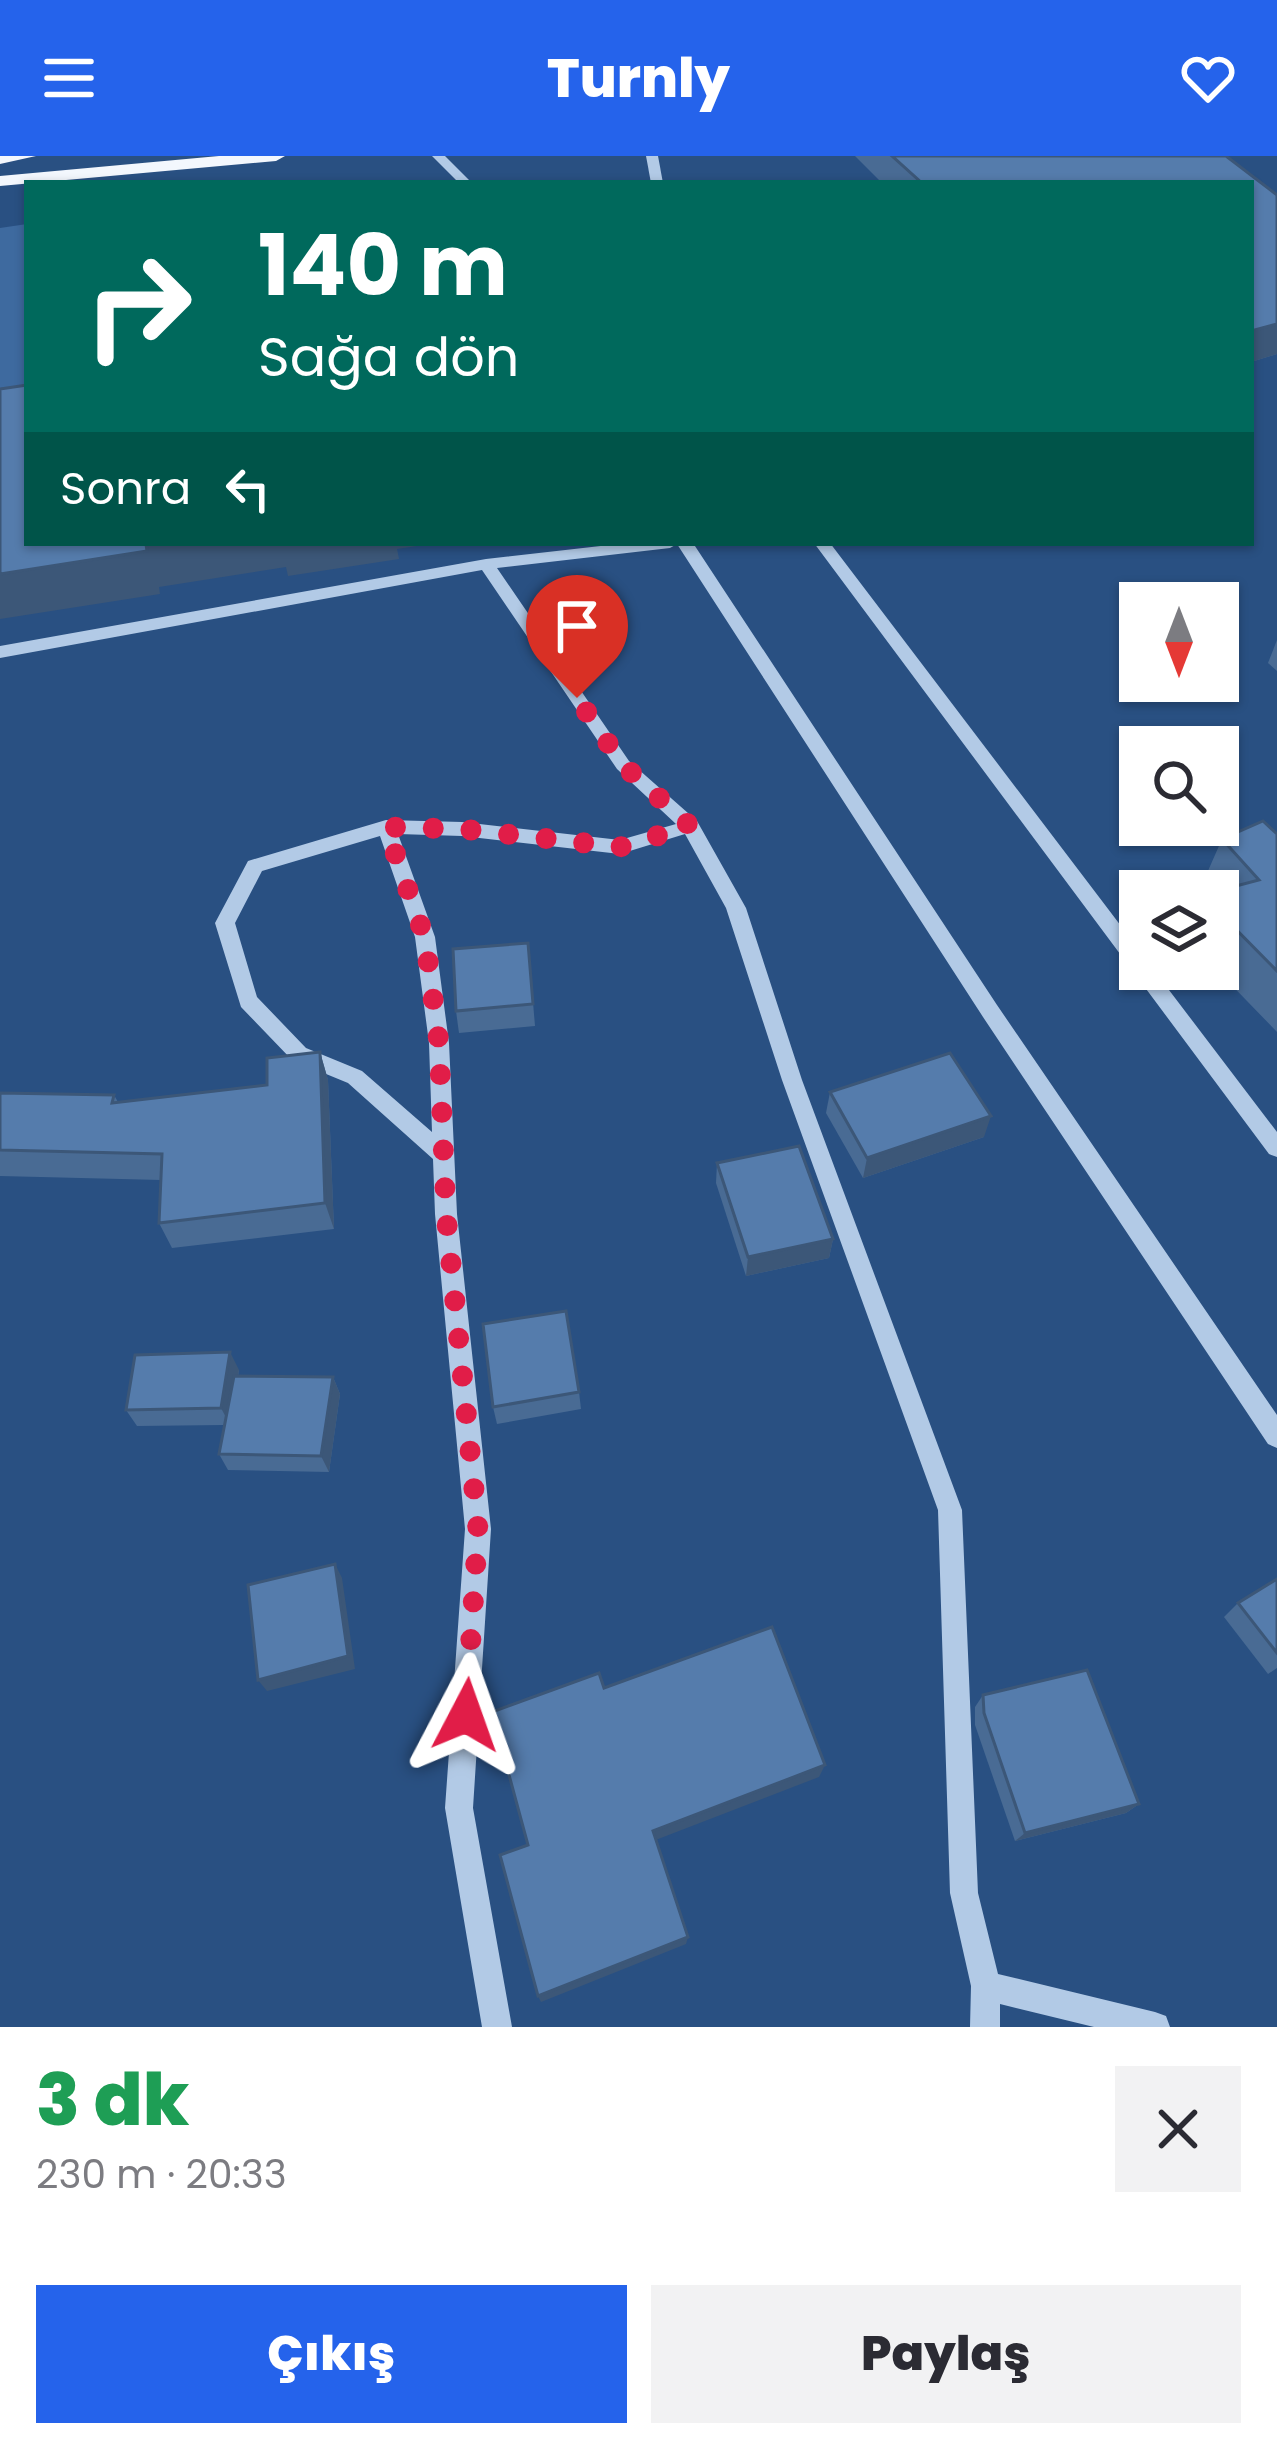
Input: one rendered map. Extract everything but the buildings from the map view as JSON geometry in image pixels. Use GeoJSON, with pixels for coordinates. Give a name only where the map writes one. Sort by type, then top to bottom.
{"type":"FeatureCollection","features":[{"type":"Feature","properties":{"kind":"main road"},"geometry":{"type":"LineString","coordinates":[[0,159],[27,156]]}},
{"type":"Feature","properties":{"kind":"main road"},"geometry":{"type":"LineString","coordinates":[[0,182],[276,156]]}},
{"type":"Feature","properties":{"kind":"street"},"geometry":{"type":"LineString","coordinates":[[437,156],[463,180]]}},
{"type":"Feature","properties":{"kind":"street"},"geometry":{"type":"LineString","coordinates":[[0,652],[486,564],[644,546]]}},
{"type":"Feature","properties":{"kind":"street"},"geometry":{"type":"LineString","coordinates":[[687,546],[990,1011],[1277,1436]]}},
{"type":"Feature","properties":{"kind":"street"},"geometry":{"type":"LineString","coordinates":[[824,546],[1119,938]]}},
{"type":"Feature","properties":{"kind":"street"},"geometry":{"type":"LineString","coordinates":[[486,564],[623,765],[690,826],[736,908],[793,1080],[950,1510],[964,1893],[986,1987],[985,2027]]}},
{"type":"Feature","properties":{"kind":"street"},"geometry":{"type":"LineString","coordinates":[[443,1155],[356,1077],[299,1054],[248,1001],[225,922],[255,866],[386,827],[462,829],[620,847],[690,826]]}},
{"type":"Feature","properties":{"kind":"street"},"geometry":{"type":"LineString","coordinates":[[386,827],[425,938],[439,1043],[443,1155],[478,1529],[459,1808],[497,2027]]}},
{"type":"Feature","properties":{"kind":"street"},"geometry":{"type":"LineString","coordinates":[[1158,990],[1277,1148]]}},
{"type":"Feature","properties":{"kind":"street"},"geometry":{"type":"LineString","coordinates":[[986,1987],[1155,2027]]}},
{"type":"Feature","properties":{"kind":"shaded area"},"geometry":{"type":"Polygon","coordinates":[[[24,224],[24,400],[0,403],[0,228],[24,224]]]}},
{"type":"Feature","properties":{"kind":"route"},"geometry":{"type":"LineString","coordinates":[[466,1715],[478,1529],[446,1214],[439,1043],[425,938],[386,827],[462,829],[620,847],[690,826],[623,765],[577,698]]}}]}
